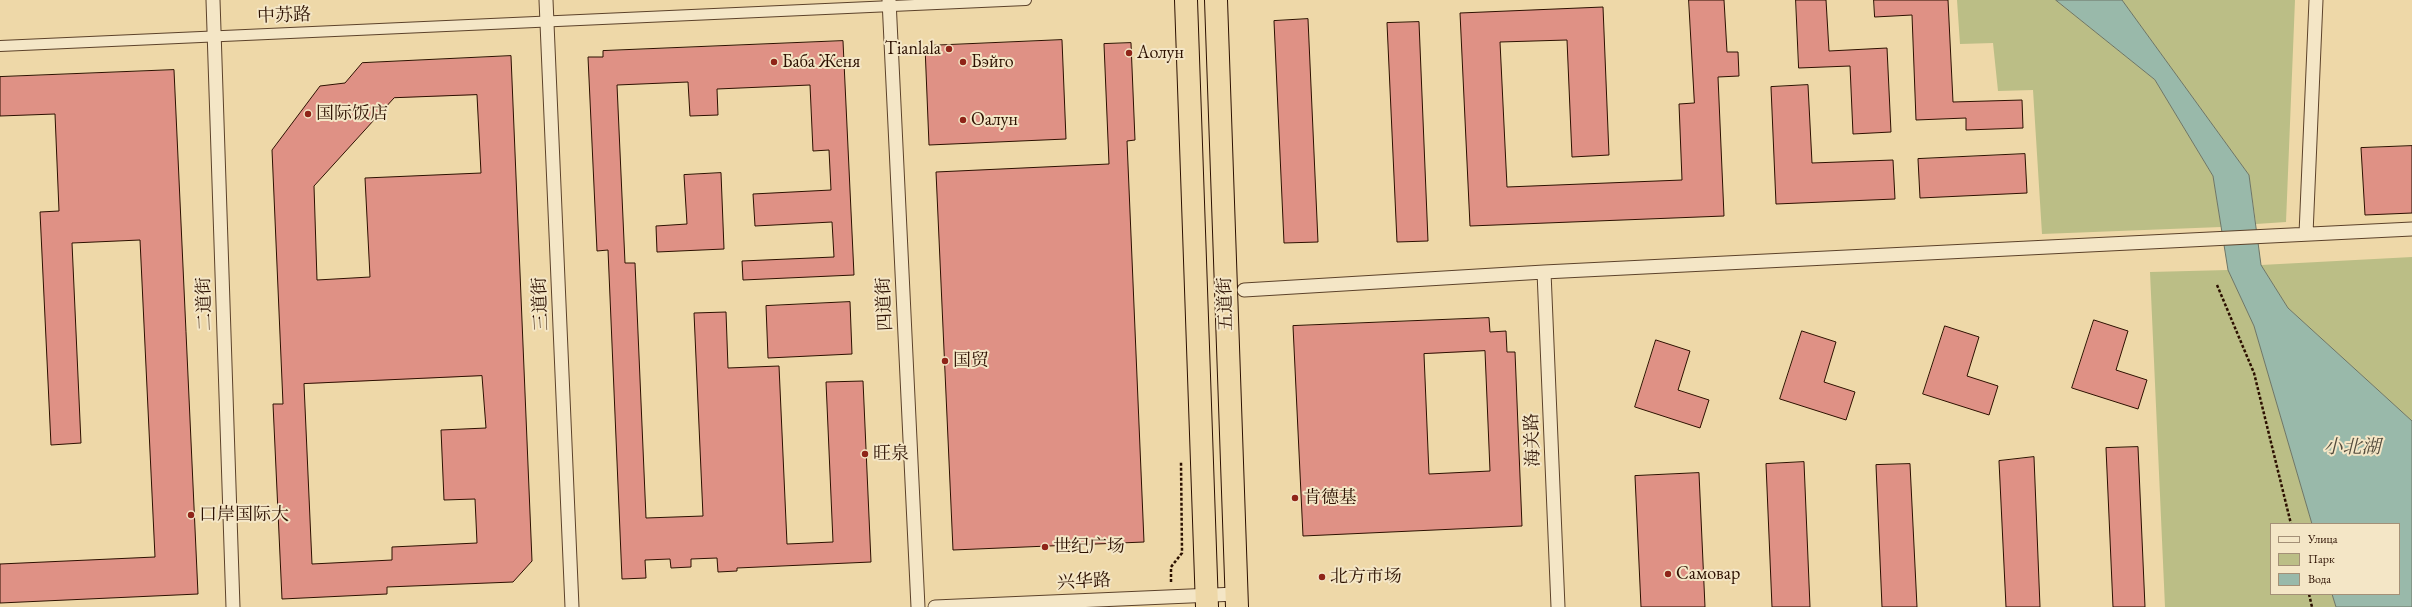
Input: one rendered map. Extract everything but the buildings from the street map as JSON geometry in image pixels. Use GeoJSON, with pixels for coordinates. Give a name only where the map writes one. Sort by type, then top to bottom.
{"type":"FeatureCollection","features":[{"type":"Feature","properties":{"kind":"highway","name":"五道街"},"geometry":{"type":"LineString","coordinates":[[1186,0],[1206,601]]}},
{"type":"Feature","properties":{"kind":"highway","name":"五道街"},"geometry":{"type":"LineString","coordinates":[[1216,0],[1236,601]]}},
{"type":"Feature","properties":{"kind":"street","name":"二道街"},"geometry":{"type":"LineString","coordinates":[[213,0],[233,607]]}},
{"type":"Feature","properties":{"kind":"street","name":"三道街"},"geometry":{"type":"LineString","coordinates":[[546,0],[572,607]]}},
{"type":"Feature","properties":{"kind":"street","name":"中苏路"},"geometry":{"type":"LineString","coordinates":[[0,46],[546,22],[889,4],[1026,0]]}},
{"type":"Feature","properties":{"kind":"street"},"geometry":{"type":"LineString","coordinates":[[2306,234],[2316,0]]}},
{"type":"Feature","properties":{"kind":"street","name":"四道街"},"geometry":{"type":"LineString","coordinates":[[889,4],[918,607]]}},
{"type":"Feature","properties":{"kind":"street"},"geometry":{"type":"LineString","coordinates":[[1244,290],[1544,272],[2412,229]]}},
{"type":"Feature","properties":{"kind":"street","name":"海关路"},"geometry":{"type":"LineString","coordinates":[[1544,272],[1558,607]]}},
{"type":"Feature","properties":{"kind":"street","name":"兴华路"},"geometry":{"type":"LineString","coordinates":[[935,607],[1236,601]]}},
{"type":"Feature","properties":{"kind":"path"},"geometry":{"type":"LineString","coordinates":[[2217,285],[2254,373],[2291,523]]}},
{"type":"Feature","properties":{"kind":"path"},"geometry":{"type":"LineString","coordinates":[[2309,595],[2312,607]]}},
{"type":"Feature","properties":{"kind":"green space"},"geometry":{"type":"Polygon","coordinates":[[[1957,0],[2056,0],[2155,80],[2213,176],[2221,227],[2042,234],[2033,90],[1998,91],[1993,43],[1960,44],[1957,0]]]}},
{"type":"Feature","properties":{"kind":"green space"},"geometry":{"type":"Polygon","coordinates":[[[2122,0],[2295,0],[2286,222],[2256,224],[2249,175],[2122,0]]]}},
{"type":"Feature","properties":{"kind":"green space"},"geometry":{"type":"Polygon","coordinates":[[[2412,257],[2412,421],[2288,308],[2261,265],[2412,257]]]}},
{"type":"Feature","properties":{"kind":"green space"},"geometry":{"type":"Polygon","coordinates":[[[2228,270],[2254,326],[2312,523],[2270,523],[2270,595],[2332,595],[2336,607],[2165,607],[2150,272],[2228,270]]]}},
{"type":"Feature","properties":{"kind":"water","name":"小北湖"},"geometry":{"type":"Polygon","coordinates":[[[2056,0],[2122,0],[2249,175],[2261,265],[2288,308],[2412,421],[2412,607],[2336,607],[2332,595],[2400,595],[2400,523],[2312,523],[2254,326],[2228,270],[2213,176],[2155,80],[2056,0]]]}},
{"type":"Feature","properties":{"kind":"place","name":"Tianlala"},"geometry":{"type":"Point","coordinates":[949,49]}},
{"type":"Feature","properties":{"kind":"place","name":"Аолун"},"geometry":{"type":"Point","coordinates":[1129,53]}},
{"type":"Feature","properties":{"kind":"place","name":"Баба Женя"},"geometry":{"type":"Point","coordinates":[774,62]}},
{"type":"Feature","properties":{"kind":"place","name":"Бэйго"},"geometry":{"type":"Point","coordinates":[963,62]}},
{"type":"Feature","properties":{"kind":"place","name":"国际饭店"},"geometry":{"type":"Point","coordinates":[308,114]}},
{"type":"Feature","properties":{"kind":"place","name":"Оалун"},"geometry":{"type":"Point","coordinates":[963,120]}},
{"type":"Feature","properties":{"kind":"place","name":"国贸"},"geometry":{"type":"Point","coordinates":[945,361]}},
{"type":"Feature","properties":{"kind":"place","name":"旺泉"},"geometry":{"type":"Point","coordinates":[865,454]}},
{"type":"Feature","properties":{"kind":"place","name":"肯德基"},"geometry":{"type":"Point","coordinates":[1295,498]}},
{"type":"Feature","properties":{"kind":"place","name":"口岸国际大"},"geometry":{"type":"Point","coordinates":[191,515]}},
{"type":"Feature","properties":{"kind":"place","name":"世纪广场"},"geometry":{"type":"Point","coordinates":[1045,547]}},
{"type":"Feature","properties":{"kind":"place","name":"Самовар"},"geometry":{"type":"Point","coordinates":[1668,574]}},
{"type":"Feature","properties":{"kind":"place","name":"北方市场"},"geometry":{"type":"Point","coordinates":[1322,577]}}]}
